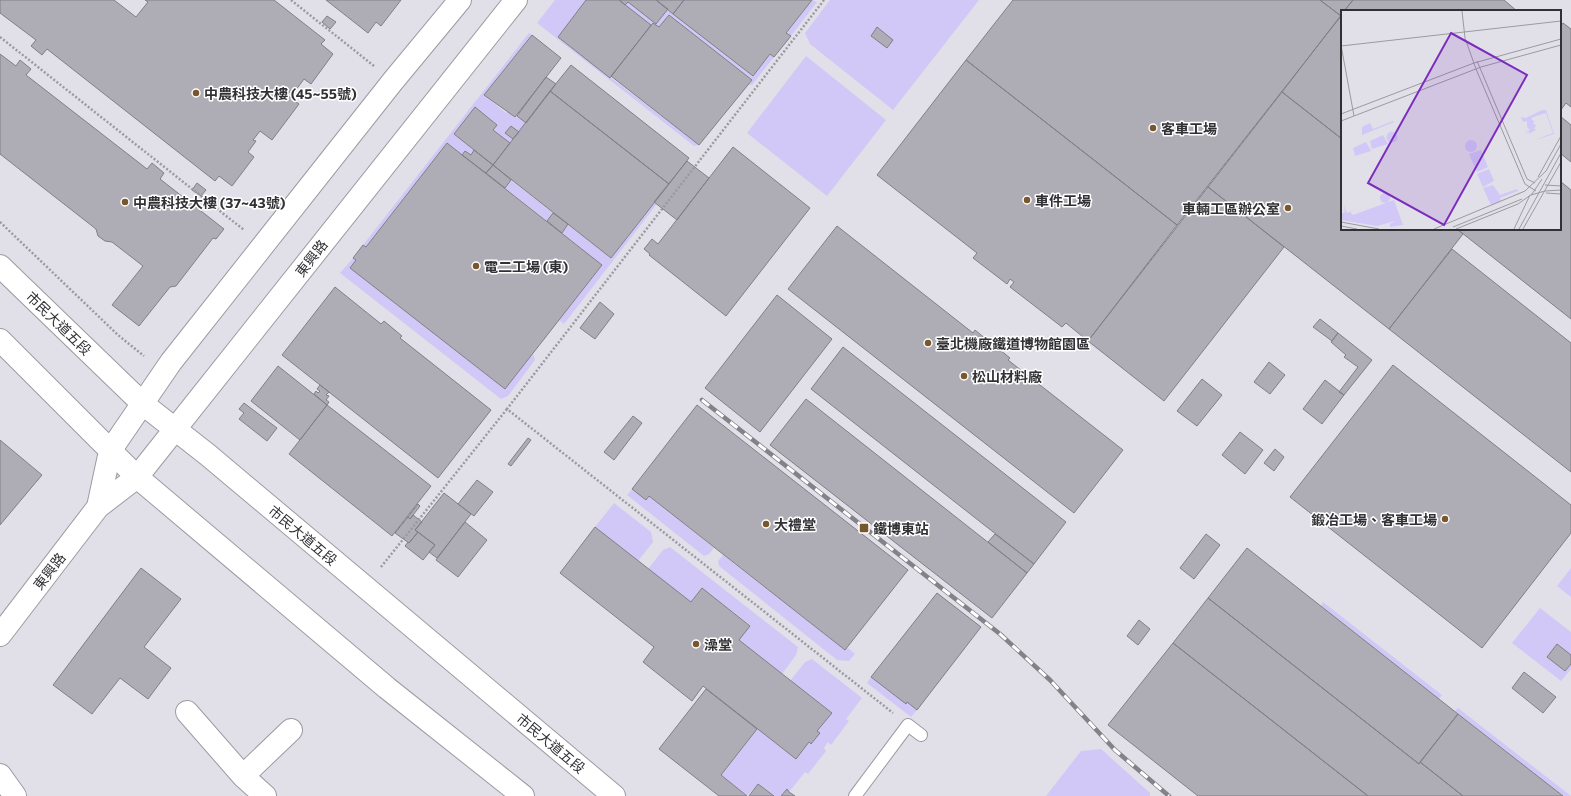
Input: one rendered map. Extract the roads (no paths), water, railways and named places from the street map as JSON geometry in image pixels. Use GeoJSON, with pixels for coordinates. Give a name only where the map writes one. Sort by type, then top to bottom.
{"type":"FeatureCollection","features":[{"type":"Feature","properties":{"kind":"street","name":"東興路"},"geometry":{"type":"LineString","coordinates":[[98,507],[110,451],[171,362],[393,81],[460,0]]}},
{"type":"Feature","properties":{"kind":"street","name":"東興路"},"geometry":{"type":"LineString","coordinates":[[0,635],[98,507],[137,477],[516,0]]}},
{"type":"Feature","properties":{"kind":"street","name":"市民大道五段"},"geometry":{"type":"LineString","coordinates":[[0,266],[143,404],[176,429],[614,796]]}},
{"type":"Feature","properties":{"kind":"street"},"geometry":{"type":"LineString","coordinates":[[0,340],[137,477],[387,688],[523,796]]}},
{"type":"Feature","properties":{"kind":"street"},"geometry":{"type":"LineString","coordinates":[[187,712],[243,776],[265,796]]}},
{"type":"Feature","properties":{"kind":"street"},"geometry":{"type":"LineString","coordinates":[[243,776],[291,730]]}},
{"type":"Feature","properties":{"kind":"street"},"geometry":{"type":"LineString","coordinates":[[0,775],[15,796]]}},
{"type":"Feature","properties":{"kind":"lane"},"geometry":{"type":"LineString","coordinates":[[855,796],[908,725],[921,735]]}},
{"type":"Feature","properties":{"kind":"railway"},"geometry":{"type":"LineString","coordinates":[[702,400],[1000,634],[1050,680],[1115,750],[1169,796]]}},
{"type":"Feature","properties":{"kind":"place","name":"中農科技大樓 (45~55號)"},"geometry":{"type":"Point","coordinates":[196,93]}},
{"type":"Feature","properties":{"kind":"place","name":"客車工場"},"geometry":{"type":"Point","coordinates":[1153,128]}},
{"type":"Feature","properties":{"kind":"place","name":"車件工場"},"geometry":{"type":"Point","coordinates":[1027,200]}},
{"type":"Feature","properties":{"kind":"place","name":"中農科技大樓 (37~43號)"},"geometry":{"type":"Point","coordinates":[125,202]}},
{"type":"Feature","properties":{"kind":"place","name":"車輛工區辦公室"},"geometry":{"type":"Point","coordinates":[1288,208]}},
{"type":"Feature","properties":{"kind":"place","name":"電二工場 (東)"},"geometry":{"type":"Point","coordinates":[476,266]}},
{"type":"Feature","properties":{"kind":"place","name":"臺北機廠鐵道博物館園區"},"geometry":{"type":"Point","coordinates":[928,343]}},
{"type":"Feature","properties":{"kind":"place","name":"松山材料廠"},"geometry":{"type":"Point","coordinates":[964,376]}},
{"type":"Feature","properties":{"kind":"place","name":"鍛冶工場、客車工場"},"geometry":{"type":"Point","coordinates":[1445,519]}},
{"type":"Feature","properties":{"kind":"place","name":"大禮堂"},"geometry":{"type":"Point","coordinates":[766,524]}},
{"type":"Feature","properties":{"kind":"place","name":"鐵博東站"},"geometry":{"type":"Point","coordinates":[864,528]}},
{"type":"Feature","properties":{"kind":"place","name":"澡堂"},"geometry":{"type":"Point","coordinates":[696,644]}}]}
